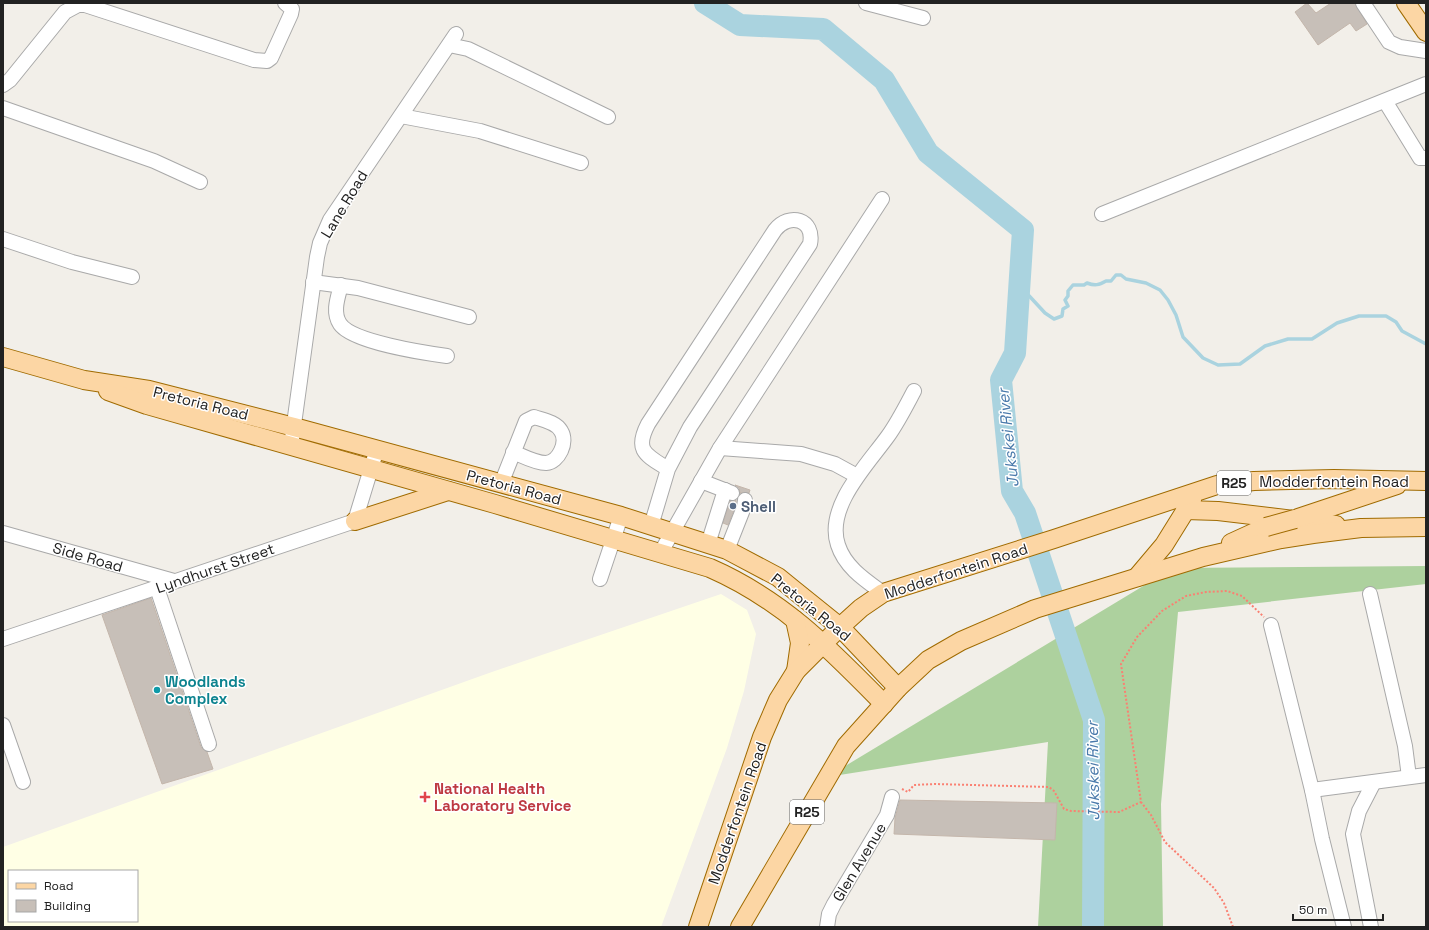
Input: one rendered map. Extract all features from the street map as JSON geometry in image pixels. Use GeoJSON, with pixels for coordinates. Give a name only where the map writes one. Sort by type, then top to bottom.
{"type":"FeatureCollection","features":[{"type":"Feature","properties":{"kind":"main road"},"geometry":{"type":"LineString","coordinates":[[1406,3],[1426,32]]}},
{"type":"Feature","properties":{"kind":"main road","name":"Pretoria Road"},"geometry":{"type":"LineString","coordinates":[[3,357],[84,380],[149,390],[377,449],[621,516],[672,531],[727,550],[778,577],[840,627],[898,688]]}},
{"type":"Feature","properties":{"kind":"main road","name":"Pretoria Road"},"geometry":{"type":"LineString","coordinates":[[84,380],[115,394],[147,405],[613,538],[710,568],[737,580],[766,597],[824,643],[884,704]]}},
{"type":"Feature","properties":{"kind":"main road","name":"Modderfontein Road"},"geometry":{"type":"LineString","coordinates":[[698,927],[762,737],[778,700],[796,671],[861,608],[883,593],[1011,553],[1217,485],[1254,481],[1334,479],[1419,481]]}},
{"type":"Feature","properties":{"kind":"main road"},"geometry":{"type":"LineString","coordinates":[[1203,557],[1266,527],[1295,519],[1358,496],[1419,481]]}},
{"type":"Feature","properties":{"kind":"main road"},"geometry":{"type":"LineString","coordinates":[[495,504],[501,484]]}},
{"type":"Feature","properties":{"kind":"main road"},"geometry":{"type":"LineString","coordinates":[[355,521],[448,491]]}},
{"type":"Feature","properties":{"kind":"main road","name":"R25"},"geometry":{"type":"LineString","coordinates":[[1137,577],[1164,545],[1196,493]]}},
{"type":"Feature","properties":{"kind":"main road"},"geometry":{"type":"LineString","coordinates":[[1185,510],[1218,511],[1361,528]]}},
{"type":"Feature","properties":{"kind":"main road","name":"R25"},"geometry":{"type":"LineString","coordinates":[[740,927],[846,746],[898,688],[928,660],[961,641],[1035,609],[1203,557],[1281,539],[1361,528],[1426,527]]}},
{"type":"Feature","properties":{"kind":"main road"},"geometry":{"type":"LineString","coordinates":[[795,620],[800,643],[796,671]]}},
{"type":"Feature","properties":{"kind":"street"},"geometry":{"type":"LineString","coordinates":[[3,85],[10,80],[65,12],[78,5],[85,5],[247,57],[264,61],[271,58],[291,14],[292,9],[285,3]]}},
{"type":"Feature","properties":{"kind":"street"},"geometry":{"type":"LineString","coordinates":[[866,3],[923,18]]}},
{"type":"Feature","properties":{"kind":"street"},"geometry":{"type":"LineString","coordinates":[[1363,3],[1389,42],[1400,47],[1426,51]]}},
{"type":"Feature","properties":{"kind":"street","name":"Lane Road"},"geometry":{"type":"LineString","coordinates":[[291,446],[313,282],[320,243],[330,220],[453,40],[468,49],[608,117]]}},
{"type":"Feature","properties":{"kind":"street"},"geometry":{"type":"LineString","coordinates":[[1102,214],[1426,84]]}},
{"type":"Feature","properties":{"kind":"street"},"geometry":{"type":"LineString","coordinates":[[1385,101],[1420,158],[1426,158]]}},
{"type":"Feature","properties":{"kind":"street"},"geometry":{"type":"LineString","coordinates":[[3,108],[154,162],[200,182]]}},
{"type":"Feature","properties":{"kind":"street"},"geometry":{"type":"LineString","coordinates":[[401,116],[480,132],[581,163]]}},
{"type":"Feature","properties":{"kind":"street"},"geometry":{"type":"LineString","coordinates":[[661,552],[720,448],[882,199]]}},
{"type":"Feature","properties":{"kind":"street"},"geometry":{"type":"LineString","coordinates":[[651,526],[668,469],[690,427],[805,253],[812,237],[808,226],[803,222],[794,220],[784,221],[775,230],[648,424],[644,432],[642,448],[648,456],[668,469]]}},
{"type":"Feature","properties":{"kind":"street"},"geometry":{"type":"LineString","coordinates":[[3,239],[72,262],[132,277]]}},
{"type":"Feature","properties":{"kind":"street"},"geometry":{"type":"LineString","coordinates":[[313,282],[341,285],[469,317]]}},
{"type":"Feature","properties":{"kind":"street"},"geometry":{"type":"LineString","coordinates":[[341,285],[336,310],[340,323],[345,329],[377,342],[447,356]]}},
{"type":"Feature","properties":{"kind":"street"},"geometry":{"type":"LineString","coordinates":[[883,593],[850,566],[837,544],[836,525],[857,476],[889,435],[914,391]]}},
{"type":"Feature","properties":{"kind":"street"},"geometry":{"type":"LineString","coordinates":[[720,448],[801,454],[835,464],[857,476]]}},
{"type":"Feature","properties":{"kind":"street"},"geometry":{"type":"LineString","coordinates":[[355,521],[377,449]]}},
{"type":"Feature","properties":{"kind":"street"},"geometry":{"type":"LineString","coordinates":[[501,484],[513,452]]}},
{"type":"Feature","properties":{"kind":"street"},"geometry":{"type":"LineString","coordinates":[[701,481],[728,491],[708,544]]}},
{"type":"Feature","properties":{"kind":"street"},"geometry":{"type":"LineString","coordinates":[[727,550],[744,507],[745,500]]}},
{"type":"Feature","properties":{"kind":"street"},"geometry":{"type":"LineString","coordinates":[[600,579],[621,516]]}},
{"type":"Feature","properties":{"kind":"street","name":"Lyndhurst Street"},"geometry":{"type":"LineString","coordinates":[[3,639],[355,521]]}},
{"type":"Feature","properties":{"kind":"street","name":"Side Road"},"geometry":{"type":"LineString","coordinates":[[3,533],[174,581]]}},
{"type":"Feature","properties":{"kind":"street"},"geometry":{"type":"LineString","coordinates":[[157,588],[209,744]]}},
{"type":"Feature","properties":{"kind":"street"},"geometry":{"type":"LineString","coordinates":[[1370,594],[1405,746],[1409,776]]}},
{"type":"Feature","properties":{"kind":"street"},"geometry":{"type":"LineString","coordinates":[[1271,625],[1344,927]]}},
{"type":"Feature","properties":{"kind":"street"},"geometry":{"type":"LineString","coordinates":[[3,725],[23,782]]}},
{"type":"Feature","properties":{"kind":"street"},"geometry":{"type":"LineString","coordinates":[[1312,790],[1426,774]]}},
{"type":"Feature","properties":{"kind":"street"},"geometry":{"type":"LineString","coordinates":[[1371,927],[1353,834],[1359,811],[1374,782]]}},
{"type":"Feature","properties":{"kind":"street","name":"Glen Avenue"},"geometry":{"type":"LineString","coordinates":[[827,927],[834,904],[887,815],[892,797]]}},
{"type":"Feature","properties":{"kind":"path"},"geometry":{"type":"LineString","coordinates":[[1233,927],[1224,903],[1214,888],[1165,842],[1152,815],[1141,802],[1121,664],[1137,637],[1162,611],[1186,596],[1206,592],[1227,591],[1242,596],[1271,625]]}},
{"type":"Feature","properties":{"kind":"path"},"geometry":{"type":"LineString","coordinates":[[892,797],[897,790],[902,789],[908,792],[914,785],[918,784],[1049,787],[1054,791],[1064,809],[1071,811],[1119,812],[1141,802]]}},
{"type":"Feature","properties":{"kind":"shaded area","name":"National Health Laboratory Service"},"geometry":{"type":"Polygon","coordinates":[[[721,594],[747,610],[756,634],[744,691],[727,748],[661,927],[3,927],[3,847],[489,673],[721,594]]]}},
{"type":"Feature","properties":{"kind":"green space"},"geometry":{"type":"Polygon","coordinates":[[[1426,566],[1426,584],[1178,612],[1161,804],[1163,927],[1038,927],[1048,742],[827,777],[1173,568],[1426,566]]]}},
{"type":"Feature","properties":{"kind":"building"},"geometry":{"type":"Polygon","coordinates":[[[1307,3],[1316,13],[1331,3],[1355,3],[1367,24],[1356,31],[1350,23],[1318,45],[1295,12],[1307,3]]]}},
{"type":"Feature","properties":{"kind":"building"},"geometry":{"type":"Polygon","coordinates":[[[735,485],[750,490],[749,493],[740,493],[739,488],[735,485]]]}},
{"type":"Feature","properties":{"kind":"building"},"geometry":{"type":"Polygon","coordinates":[[[736,500],[736,505],[728,525],[723,523],[730,501],[736,500]]]}},
{"type":"Feature","properties":{"kind":"building","name":"Woodlands Complex"},"geometry":{"type":"Polygon","coordinates":[[[151,598],[201,747],[207,752],[213,769],[162,784],[102,615],[151,598]]]}},
{"type":"Feature","properties":{"kind":"building"},"geometry":{"type":"Polygon","coordinates":[[[900,800],[1057,803],[1055,840],[894,834],[895,818],[900,800]]]}},
{"type":"Feature","properties":{"kind":"waterway","name":"Jukskei River"},"geometry":{"type":"LineString","coordinates":[[705,3],[740,25],[823,29],[884,80],[928,153],[1023,230],[1015,353],[1001,380],[1012,491],[1025,513],[1094,720],[1093,927]]}},
{"type":"Feature","properties":{"kind":"waterway"},"geometry":{"type":"LineString","coordinates":[[1020,286],[1045,313],[1054,319],[1062,316],[1063,309],[1068,306],[1065,300],[1068,296],[1068,291],[1073,285],[1084,285],[1087,283],[1095,285],[1106,281],[1111,281],[1116,275],[1121,275],[1126,279],[1146,283],[1160,290],[1168,300],[1176,315],[1183,337],[1203,358],[1218,365],[1240,364],[1265,346],[1288,339],[1312,339],[1337,323],[1359,316],[1386,316],[1396,322],[1402,331],[1426,344]]}},
{"type":"Feature","properties":{"kind":"place","name":"Shell"},"geometry":{"type":"Point","coordinates":[733,506]}},
{"type":"Feature","properties":{"kind":"place","name":"Woodlands Complex"},"geometry":{"type":"Point","coordinates":[157,690]}},
{"type":"Feature","properties":{"kind":"place","name":"National Health Laboratory Service"},"geometry":{"type":"Point","coordinates":[425,797]}}]}
